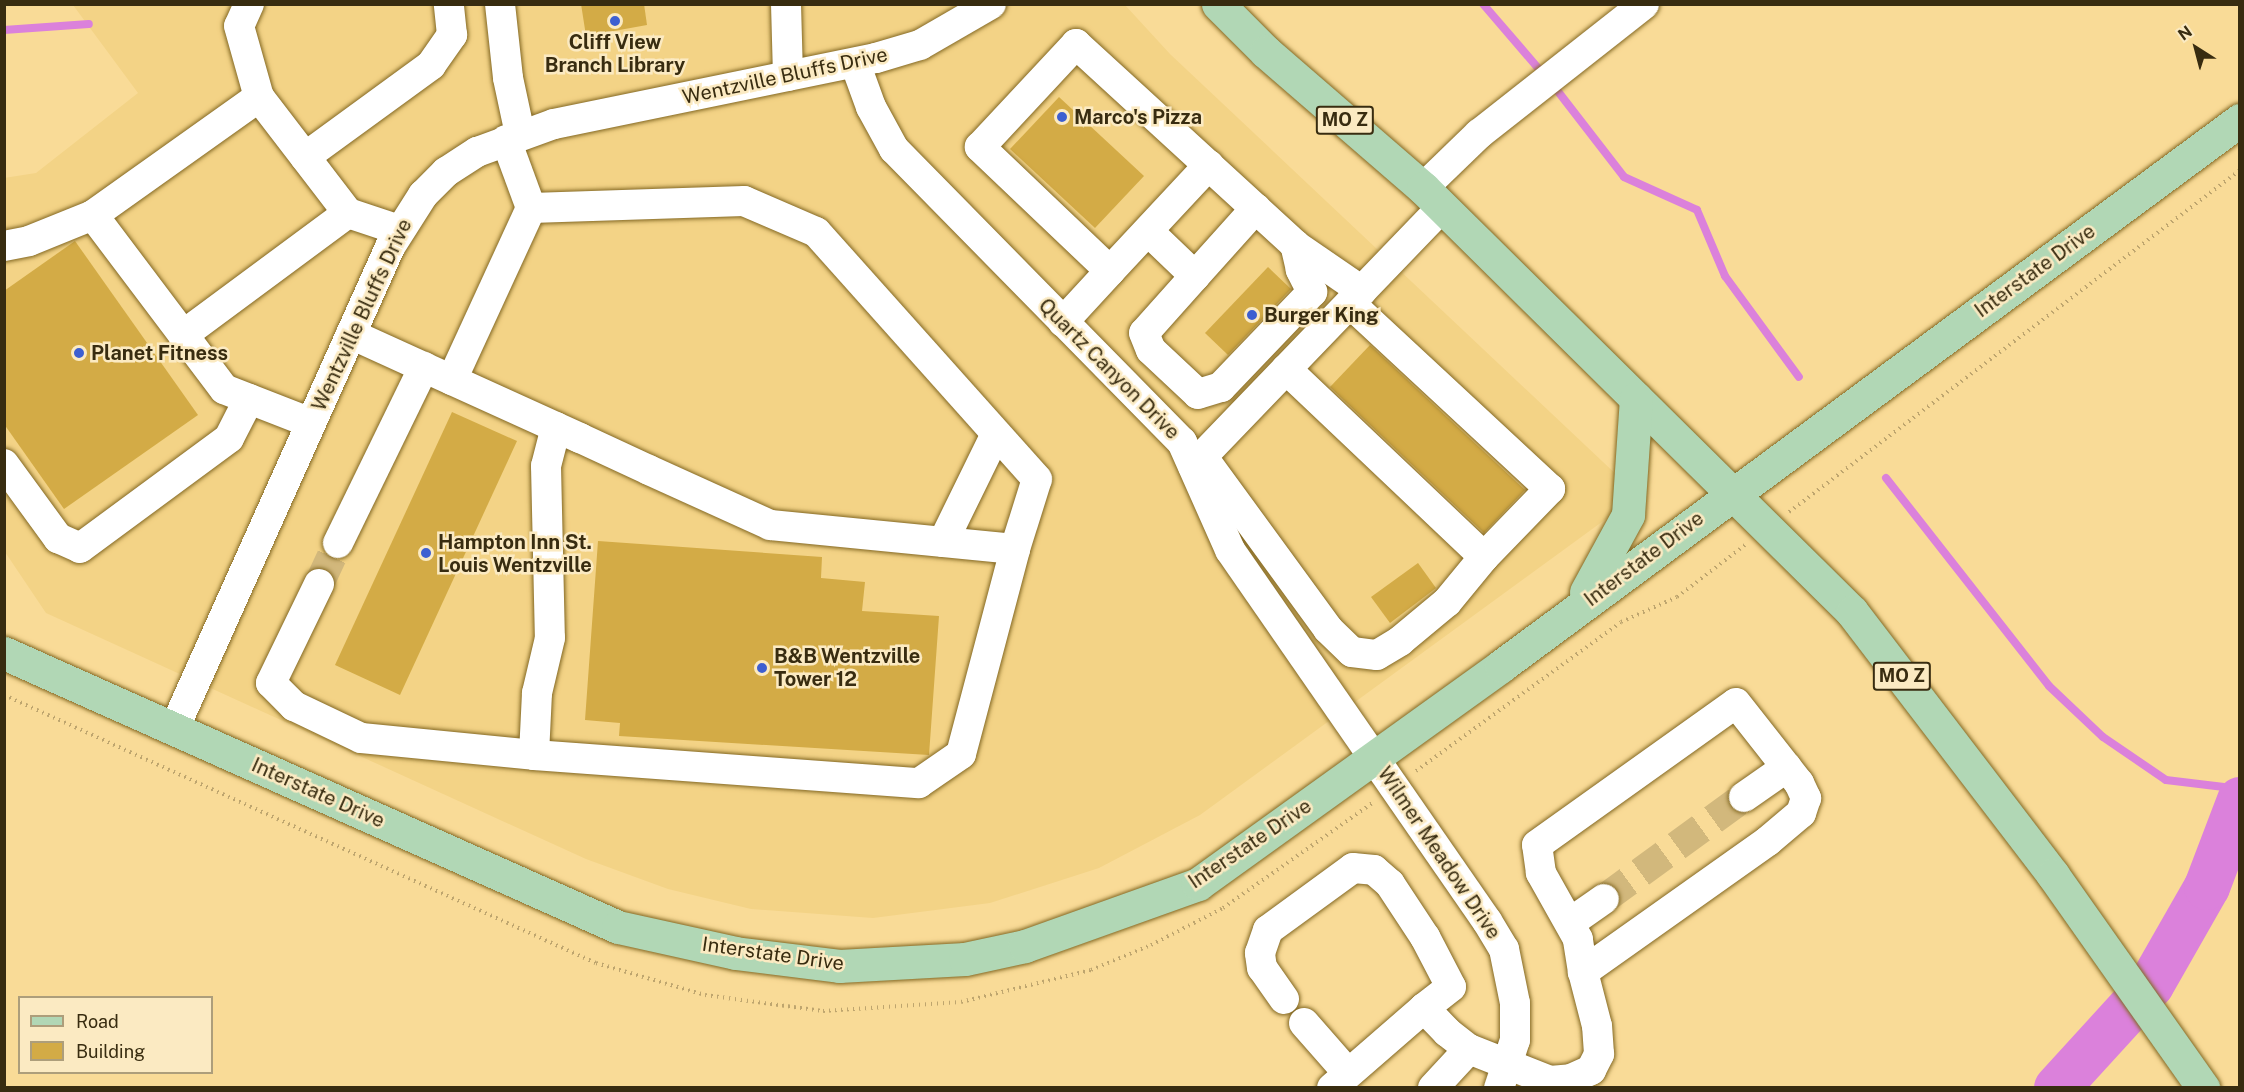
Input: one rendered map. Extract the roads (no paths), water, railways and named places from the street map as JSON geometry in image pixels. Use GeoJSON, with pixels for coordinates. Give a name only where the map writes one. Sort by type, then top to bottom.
{"type":"FeatureCollection","features":[{"type":"Feature","properties":{"kind":"main road","name":"MO Z"},"geometry":{"type":"LineString","coordinates":[[1218,4],[1266,52],[1433,198],[1852,612],[2053,875],[2203,1088]]}},
{"type":"Feature","properties":{"kind":"main road","name":"Interstate Drive"},"geometry":{"type":"LineString","coordinates":[[4,652],[618,927],[735,953],[839,966],[965,959],[1025,946],[1198,884],[1375,759],[1732,493],[2240,120]]}},
{"type":"Feature","properties":{"kind":"main road"},"geometry":{"type":"LineString","coordinates":[[1575,610],[1628,514],[1636,398]]}},
{"type":"Feature","properties":{"kind":"street"},"geometry":{"type":"LineString","coordinates":[[249,4],[239,26],[245,58],[259,97],[348,213],[399,230]]}},
{"type":"Feature","properties":{"kind":"street"},"geometry":{"type":"LineString","coordinates":[[305,157],[431,65],[452,35],[449,4]]}},
{"type":"Feature","properties":{"kind":"street"},"geometry":{"type":"LineString","coordinates":[[452,380],[531,208],[513,137],[500,4]]}},
{"type":"Feature","properties":{"kind":"street"},"geometry":{"type":"LineString","coordinates":[[786,4],[788,76]]}},
{"type":"Feature","properties":{"kind":"street","name":"Wentzville Bluffs Drive"},"geometry":{"type":"LineString","coordinates":[[174,729],[399,230],[423,195],[446,172],[513,137],[855,63],[920,45],[991,4]]}},
{"type":"Feature","properties":{"kind":"street"},"geometry":{"type":"LineString","coordinates":[[1110,272],[980,147],[1076,44],[1356,297],[1550,489],[1484,557],[1447,602],[1400,641],[1377,655],[1352,652],[1328,629],[1198,461],[1356,297],[1433,198],[1479,134],[1644,4]]}},
{"type":"Feature","properties":{"kind":"street","name":"Quartz Canyon Drive"},"geometry":{"type":"LineString","coordinates":[[855,63],[871,107],[894,149],[1198,461],[1230,550],[1375,759]]}},
{"type":"Feature","properties":{"kind":"street"},"geometry":{"type":"LineString","coordinates":[[4,246],[29,241],[93,215],[259,97]]}},
{"type":"Feature","properties":{"kind":"street"},"geometry":{"type":"LineString","coordinates":[[1063,322],[1209,165]]}},
{"type":"Feature","properties":{"kind":"street"},"geometry":{"type":"LineString","coordinates":[[319,584],[271,683],[294,706],[361,738],[534,755],[919,783],[961,754],[1037,479],[816,232],[744,201],[531,208]]}},
{"type":"Feature","properties":{"kind":"street"},"geometry":{"type":"LineString","coordinates":[[1256,208],[1144,333],[1151,350],[1197,394],[1221,387],[1312,292],[1301,270],[1296,245]]}},
{"type":"Feature","properties":{"kind":"street"},"geometry":{"type":"LineString","coordinates":[[183,335],[348,213]]}},
{"type":"Feature","properties":{"kind":"street"},"geometry":{"type":"LineString","coordinates":[[93,215],[225,389],[311,423]]}},
{"type":"Feature","properties":{"kind":"street"},"geometry":{"type":"LineString","coordinates":[[1148,231],[1195,276]]}},
{"type":"Feature","properties":{"kind":"street"},"geometry":{"type":"LineString","coordinates":[[351,334],[770,525],[1016,549]]}},
{"type":"Feature","properties":{"kind":"street"},"geometry":{"type":"LineString","coordinates":[[338,543],[424,367]]}},
{"type":"Feature","properties":{"kind":"street"},"geometry":{"type":"LineString","coordinates":[[1286,369],[1484,557]]}},
{"type":"Feature","properties":{"kind":"street"},"geometry":{"type":"LineString","coordinates":[[4,464],[58,538],[80,548],[229,438],[249,399]]}},
{"type":"Feature","properties":{"kind":"street"},"geometry":{"type":"LineString","coordinates":[[534,755],[537,693],[550,638],[546,466],[556,427]]}},
{"type":"Feature","properties":{"kind":"street"},"geometry":{"type":"LineString","coordinates":[[944,542],[996,434]]}},
{"type":"Feature","properties":{"kind":"street"},"geometry":{"type":"LineString","coordinates":[[1424,1008],[1503,1077],[1550,1081],[1571,1079],[1591,1070],[1599,1054],[1598,1036],[1571,922],[1541,873],[1537,845],[1736,702],[1787,767],[1806,798],[1801,813],[1768,841],[1583,972]]}},
{"type":"Feature","properties":{"kind":"street","name":"Wilmer Meadow Drive"},"geometry":{"type":"LineString","coordinates":[[1375,759],[1504,949],[1515,1003],[1515,1040],[1503,1077]]}},
{"type":"Feature","properties":{"kind":"street"},"geometry":{"type":"LineString","coordinates":[[1744,797],[1787,767]]}},
{"type":"Feature","properties":{"kind":"street"},"geometry":{"type":"LineString","coordinates":[[1284,999],[1262,968],[1260,953],[1268,930],[1353,868],[1374,870],[1390,884],[1451,987],[1339,1080],[1304,1023]]}},
{"type":"Feature","properties":{"kind":"street"},"geometry":{"type":"LineString","coordinates":[[1571,922],[1604,899]]}},
{"type":"Feature","properties":{"kind":"street"},"geometry":{"type":"LineString","coordinates":[[1432,1088],[1469,1049]]}},
{"type":"Feature","properties":{"kind":"waterway"},"geometry":{"type":"LineString","coordinates":[[1483,4],[1545,76]]}},
{"type":"Feature","properties":{"kind":"waterway"},"geometry":{"type":"LineString","coordinates":[[4,30],[89,24]]}},
{"type":"Feature","properties":{"kind":"waterway"},"geometry":{"type":"LineString","coordinates":[[1553,85],[1624,177],[1697,210],[1725,276],[1799,377]]}},
{"type":"Feature","properties":{"kind":"waterway"},"geometry":{"type":"LineString","coordinates":[[1886,478],[2049,686],[2103,737],[2166,780],[2240,789]]}},
{"type":"Feature","properties":{"kind":"waterway"},"geometry":{"type":"LineString","coordinates":[[2057,1088],[2151,985],[2207,887],[2240,800]]}},
{"type":"Feature","properties":{"kind":"tunnel"},"geometry":{"type":"LineString","coordinates":[[319,584],[338,543]]}},
{"type":"Feature","properties":{"kind":"tunnel"},"geometry":{"type":"LineString","coordinates":[[1604,899],[1744,797]]}},
{"type":"Feature","properties":{"kind":"place","name":"Cliff View Branch Library"},"geometry":{"type":"Point","coordinates":[615,21]}},
{"type":"Feature","properties":{"kind":"place","name":"Marco's Pizza"},"geometry":{"type":"Point","coordinates":[1062,117]}},
{"type":"Feature","properties":{"kind":"place","name":"Burger King"},"geometry":{"type":"Point","coordinates":[1252,315]}},
{"type":"Feature","properties":{"kind":"place","name":"Planet Fitness"},"geometry":{"type":"Point","coordinates":[79,353]}},
{"type":"Feature","properties":{"kind":"place","name":"Hampton Inn St. Louis Wentzville"},"geometry":{"type":"Point","coordinates":[426,553]}},
{"type":"Feature","properties":{"kind":"place","name":"B&B Wentzville Tower 12"},"geometry":{"type":"Point","coordinates":[762,668]}}]}
